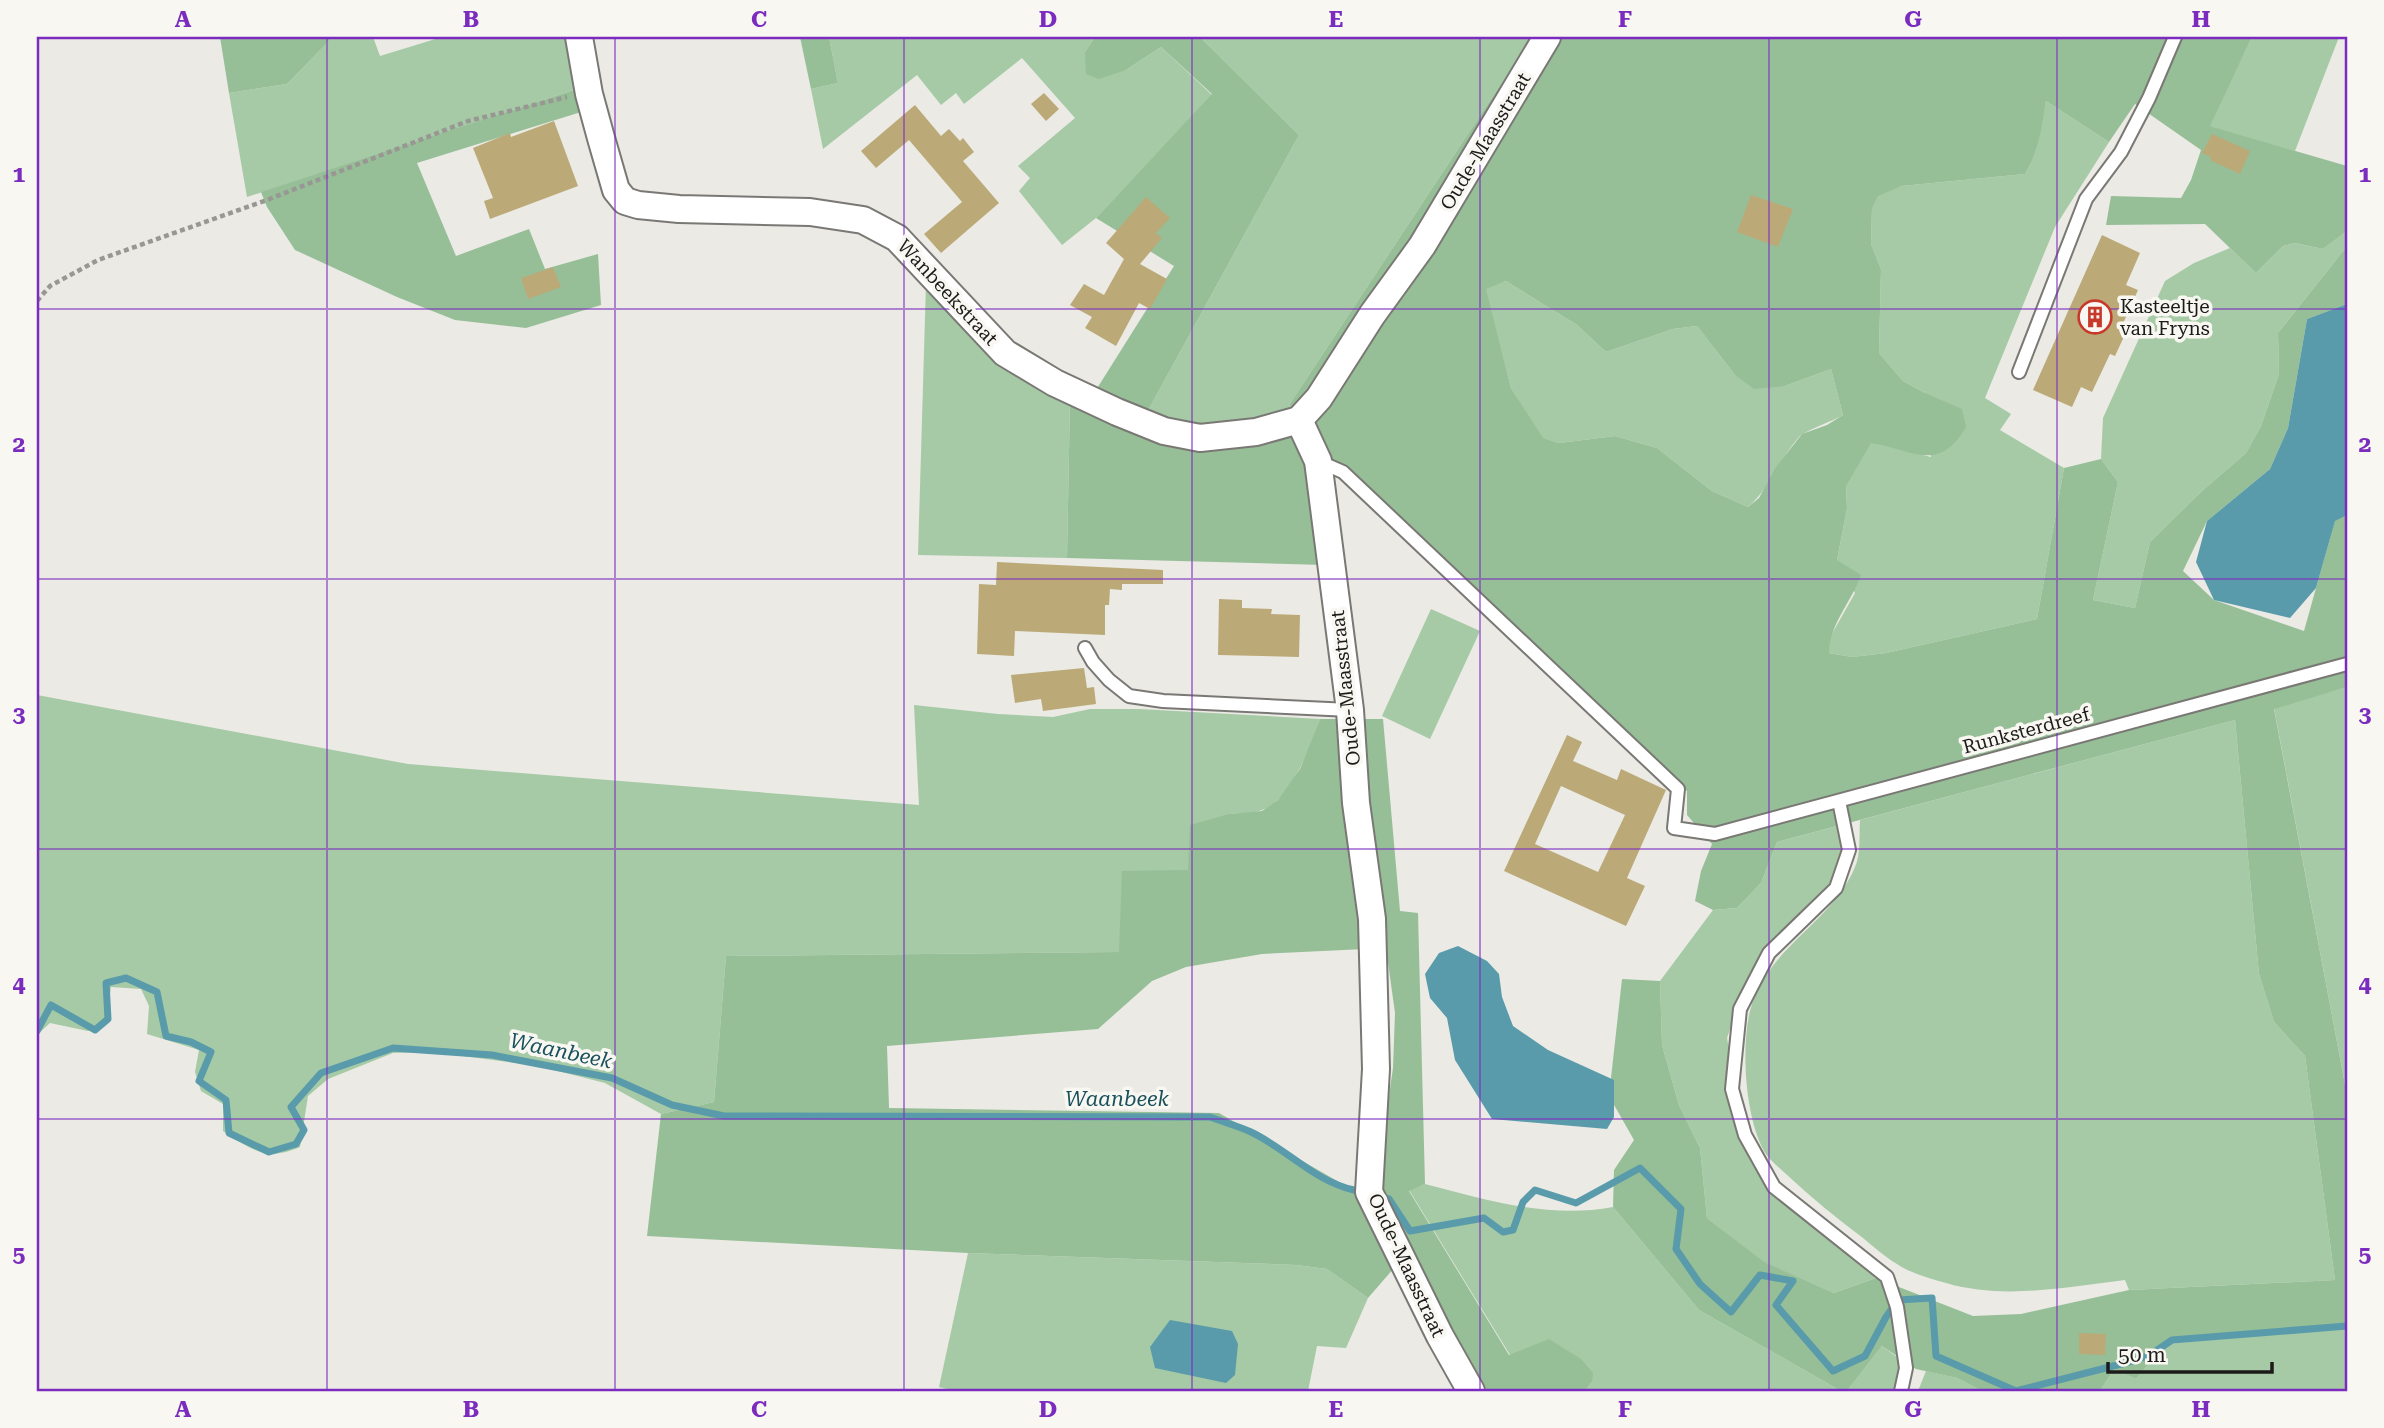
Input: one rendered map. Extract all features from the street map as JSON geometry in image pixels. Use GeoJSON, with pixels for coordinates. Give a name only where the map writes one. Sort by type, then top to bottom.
{"type":"FeatureCollection","features":[{"type":"Feature","properties":{"kind":"street","name":"Wanbeekstraat"},"geometry":{"type":"LineString","coordinates":[[579,37],[589,93],[616,190],[625,201],[679,209],[810,212],[863,220],[897,237],[1005,353],[1055,383],[1117,412],[1164,431],[1200,438],[1256,432],[1299,420]]}},
{"type":"Feature","properties":{"kind":"street","name":"Oude-Maasstraat"},"geometry":{"type":"LineString","coordinates":[[1471,1391],[1440,1336],[1369,1192],[1376,1069],[1372,919],[1356,803],[1350,710],[1318,461],[1299,420],[1319,398],[1372,315],[1422,246],[1547,37]]}},
{"type":"Feature","properties":{"kind":"lane"},"geometry":{"type":"LineString","coordinates":[[2019,372],[2086,199],[2121,152],[2149,98],[2175,37]]}},
{"type":"Feature","properties":{"kind":"lane","name":"Runksterdreef"},"geometry":{"type":"LineString","coordinates":[[1318,461],[1343,472],[1678,789],[1674,828],[1716,834],[2347,664]]}},
{"type":"Feature","properties":{"kind":"lane"},"geometry":{"type":"LineString","coordinates":[[1085,648],[1109,680],[1129,696],[1163,701],[1350,710]]}},
{"type":"Feature","properties":{"kind":"lane"},"geometry":{"type":"LineString","coordinates":[[1839,801],[1849,850],[1836,888],[1769,953],[1740,1009],[1732,1088],[1745,1135],[1774,1187],[1887,1277],[1896,1302],[1906,1368],[1901,1391]]}},
{"type":"Feature","properties":{"kind":"path"},"geometry":{"type":"LineString","coordinates":[[37,301],[50,286],[98,260],[267,200],[468,121],[589,93]]}},
{"type":"Feature","properties":{"kind":"green space"},"geometry":{"type":"Polygon","coordinates":[[[220,37],[333,37],[287,84],[229,93],[220,37]]]}},
{"type":"Feature","properties":{"kind":"green space"},"geometry":{"type":"Polygon","coordinates":[[[333,37],[373,37],[380,56],[442,37],[568,37],[577,89],[247,197],[229,93],[287,84],[333,37]]]}},
{"type":"Feature","properties":{"kind":"green space"},"geometry":{"type":"Polygon","coordinates":[[[800,37],[829,37],[838,83],[811,89],[800,37]]]}},
{"type":"Feature","properties":{"kind":"green space"},"geometry":{"type":"Polygon","coordinates":[[[829,37],[1095,37],[1085,52],[1126,70],[1161,47],[1212,95],[1096,218],[1062,245],[1019,191],[1030,178],[1018,166],[1075,118],[1022,58],[964,104],[956,93],[941,105],[917,75],[823,149],[811,89],[838,83],[829,37]]]}},
{"type":"Feature","properties":{"kind":"green space"},"geometry":{"type":"Polygon","coordinates":[[[1095,37],[1200,37],[1299,135],[1145,416],[1096,390],[1174,266],[1096,218],[1212,94],[1161,47],[1126,70],[1099,79],[1086,74],[1085,52],[1095,37]]]}},
{"type":"Feature","properties":{"kind":"green space"},"geometry":{"type":"Polygon","coordinates":[[[1200,37],[1532,37],[1289,405],[1302,416],[1219,428],[1145,416],[1299,135],[1200,37]]]}},
{"type":"Feature","properties":{"kind":"green space"},"geometry":{"type":"Polygon","coordinates":[[[1532,37],[2252,37],[2210,126],[2347,166],[2347,231],[2323,249],[2295,243],[2283,246],[2256,273],[2205,224],[2106,225],[2111,196],[2181,198],[2191,180],[2201,150],[2135,104],[2109,142],[2046,101],[2037,148],[2025,174],[1902,186],[1878,196],[1872,208],[1871,244],[1881,269],[1879,353],[1903,381],[1962,409],[1966,427],[1956,441],[1935,455],[1871,443],[1846,487],[1847,509],[1837,560],[1861,575],[1833,633],[1829,653],[1852,657],[1886,653],[2037,619],[2064,468],[2101,459],[2118,482],[2093,600],[2135,608],[2150,542],[2246,453],[2261,426],[2279,374],[2278,333],[2347,246],[2347,304],[2307,319],[2288,428],[2270,469],[2207,521],[2183,571],[2214,600],[2304,631],[2335,520],[2347,515],[2347,687],[2274,709],[2347,1095],[2347,1328],[2165,1344],[2136,1379],[2114,1369],[2100,1391],[1982,1391],[1957,1378],[1916,1369],[1882,1346],[1847,1391],[1841,1391],[1699,1310],[1613,1207],[1614,1170],[1634,1140],[1609,1096],[1622,979],[1660,981],[1662,1045],[1679,1105],[1700,1148],[1707,1218],[1764,1262],[1834,1293],[1876,1278],[1973,1316],[2021,1314],[2129,1290],[2335,1280],[2305,1056],[2274,1022],[2259,974],[2235,720],[1777,842],[1761,883],[1737,908],[1713,910],[1695,901],[1701,871],[1712,844],[1687,815],[1687,791],[1345,470],[1329,472],[1324,565],[1067,558],[1070,399],[1212,449],[1249,447],[1305,431],[1315,425],[1289,405],[1532,37]],[[1506,281],[1486,289],[1511,388],[1543,438],[1559,443],[1615,436],[1657,448],[1712,491],[1748,507],[1759,498],[1776,467],[1802,434],[1827,425],[1843,415],[1831,369],[1785,386],[1754,389],[1735,375],[1697,326],[1673,329],[1606,352],[1577,325],[1506,281]]]}},
{"type":"Feature","properties":{"kind":"green space"},"geometry":{"type":"Polygon","coordinates":[[[2252,37],[2339,37],[2295,151],[2209,126],[2252,37]]]}},
{"type":"Feature","properties":{"kind":"green space"},"geometry":{"type":"Polygon","coordinates":[[[577,89],[581,112],[417,163],[456,256],[529,229],[545,269],[598,254],[601,305],[526,328],[455,320],[397,297],[295,250],[267,207],[261,192],[577,89]]]}},
{"type":"Feature","properties":{"kind":"green space"},"geometry":{"type":"Polygon","coordinates":[[[2046,101],[2109,142],[2055,227],[1985,398],[2011,414],[2000,430],[2064,468],[2037,619],[1886,653],[1852,657],[1829,653],[1829,639],[1855,593],[1837,560],[1847,509],[1846,487],[1871,442],[1931,457],[1925,393],[1903,381],[1879,353],[1881,269],[1871,244],[1872,207],[1878,195],[1902,186],[2025,174],[2036,148],[2046,101]]]}},
{"type":"Feature","properties":{"kind":"green space"},"geometry":{"type":"Polygon","coordinates":[[[2347,231],[2347,246],[2278,333],[2279,374],[2261,426],[2246,453],[2150,542],[2135,608],[2093,600],[2118,482],[2101,459],[2103,418],[2165,281],[2194,263],[2230,248],[2256,273],[2283,246],[2295,243],[2323,249],[2347,231]]]}},
{"type":"Feature","properties":{"kind":"green space"},"geometry":{"type":"Polygon","coordinates":[[[1506,281],[1577,325],[1606,352],[1673,329],[1697,326],[1735,375],[1785,386],[1831,369],[1843,415],[1799,437],[1763,491],[1748,507],[1712,491],[1657,448],[1615,436],[1559,443],[1542,438],[1511,388],[1485,288],[1506,281]]]}},
{"type":"Feature","properties":{"kind":"green space"},"geometry":{"type":"Polygon","coordinates":[[[926,284],[1070,399],[1067,558],[918,555],[926,284]]]}},
{"type":"Feature","properties":{"kind":"green space"},"geometry":{"type":"Polygon","coordinates":[[[1431,609],[1480,631],[1430,739],[1382,716],[1431,609]]]}},
{"type":"Feature","properties":{"kind":"green space"},"geometry":{"type":"Polygon","coordinates":[[[2347,687],[2347,1095],[2274,708],[2347,687]]]}},
{"type":"Feature","properties":{"kind":"green space"},"geometry":{"type":"Polygon","coordinates":[[[37,695],[408,764],[919,805],[914,705],[1053,717],[1090,709],[1139,709],[1320,719],[1305,757],[1283,795],[1273,804],[1258,811],[1229,814],[1188,870],[1120,952],[726,956],[714,1102],[661,1114],[605,1083],[538,1066],[432,1052],[393,1053],[328,1079],[308,1096],[300,1147],[268,1154],[251,1148],[223,1131],[223,1104],[201,1091],[195,1072],[199,1050],[147,1034],[149,1006],[141,989],[111,987],[106,1024],[88,1031],[50,1023],[37,1035],[37,695]]]}},
{"type":"Feature","properties":{"kind":"green space"},"geometry":{"type":"Polygon","coordinates":[[[1320,719],[1383,719],[1400,911],[1418,913],[1425,1184],[1409,1191],[1509,1355],[1549,1339],[1581,1359],[1593,1373],[1592,1382],[1585,1391],[1479,1391],[1376,1186],[1393,1068],[1395,1013],[1386,948],[1262,954],[1186,967],[1152,981],[1098,1029],[887,1046],[889,1108],[1219,1113],[1358,1193],[1394,1268],[1368,1298],[1327,1269],[1296,1265],[968,1253],[647,1236],[661,1114],[714,1102],[726,956],[1119,952],[1122,871],[1188,870],[1190,825],[1229,814],[1262,811],[1278,800],[1300,769],[1320,719]]]}},
{"type":"Feature","properties":{"kind":"green space"},"geometry":{"type":"Polygon","coordinates":[[[2235,720],[2259,974],[2274,1022],[2305,1056],[2335,1280],[2129,1290],[2125,1280],[2058,1289],[1990,1291],[1934,1280],[1893,1261],[1795,1183],[1764,1151],[1753,1120],[1746,1082],[1747,1026],[1758,989],[1784,953],[1845,887],[1857,862],[1860,820],[2235,720]]]}},
{"type":"Feature","properties":{"kind":"green space"},"geometry":{"type":"Polygon","coordinates":[[[1845,824],[1846,842],[1834,879],[1799,913],[1744,986],[1727,1038],[1743,1127],[1756,1163],[1831,1239],[1876,1278],[1834,1293],[1763,1262],[1707,1218],[1700,1148],[1679,1105],[1662,1045],[1660,981],[1713,910],[1737,908],[1761,883],[1777,842],[1845,824]]]}},
{"type":"Feature","properties":{"kind":"green space"},"geometry":{"type":"Polygon","coordinates":[[[1425,1184],[1541,1209],[1565,1211],[1613,1207],[1699,1310],[1841,1391],[1585,1391],[1592,1382],[1510,1355],[1409,1190],[1425,1184]]]}},
{"type":"Feature","properties":{"kind":"green space"},"geometry":{"type":"Polygon","coordinates":[[[968,1253],[1296,1265],[1327,1269],[1368,1298],[1346,1348],[1317,1346],[1308,1391],[955,1391],[939,1387],[968,1253]]]}},
{"type":"Feature","properties":{"kind":"green space"},"geometry":{"type":"Polygon","coordinates":[[[2347,1328],[2347,1391],[2100,1391],[2114,1369],[2136,1379],[2165,1344],[2347,1328]]]}},
{"type":"Feature","properties":{"kind":"green space"},"geometry":{"type":"Polygon","coordinates":[[[1882,1346],[1908,1365],[1898,1391],[1847,1391],[1882,1346]]]}},
{"type":"Feature","properties":{"kind":"green space"},"geometry":{"type":"Polygon","coordinates":[[[1926,1371],[1957,1378],[1982,1391],[1918,1391],[1926,1371]]]}},
{"type":"Feature","properties":{"kind":"water"},"geometry":{"type":"Polygon","coordinates":[[[2347,304],[2347,515],[2335,521],[2316,588],[2290,618],[2214,600],[2196,562],[2207,521],[2270,469],[2288,428],[2307,319],[2347,304]]]}},
{"type":"Feature","properties":{"kind":"water"},"geometry":{"type":"Polygon","coordinates":[[[1458,946],[1487,961],[1499,974],[1502,997],[1513,1026],[1548,1050],[1614,1080],[1614,1117],[1607,1129],[1492,1119],[1455,1060],[1447,1018],[1430,998],[1425,974],[1439,953],[1458,946]]]}},
{"type":"Feature","properties":{"kind":"water"},"geometry":{"type":"Polygon","coordinates":[[[1170,1320],[1232,1331],[1238,1344],[1235,1375],[1226,1383],[1155,1368],[1150,1347],[1170,1320]]]}},
{"type":"Feature","properties":{"kind":"building"},"geometry":{"type":"Polygon","coordinates":[[[1044,93],[1059,109],[1046,121],[1031,104],[1044,93]]]}},
{"type":"Feature","properties":{"kind":"building"},"geometry":{"type":"Polygon","coordinates":[[[915,105],[941,136],[949,129],[960,141],[963,138],[974,152],[963,161],[999,203],[941,253],[924,234],[962,202],[909,140],[876,168],[861,151],[915,105]]]}},
{"type":"Feature","properties":{"kind":"building"},"geometry":{"type":"Polygon","coordinates":[[[554,121],[578,186],[490,219],[484,201],[493,198],[473,148],[510,133],[511,137],[554,121]]]}},
{"type":"Feature","properties":{"kind":"building"},"geometry":{"type":"Polygon","coordinates":[[[2212,134],[2250,151],[2240,174],[2210,160],[2211,157],[2202,153],[2212,134]]]}},
{"type":"Feature","properties":{"kind":"building"},"geometry":{"type":"Polygon","coordinates":[[[1751,195],[1793,209],[1778,247],[1737,232],[1751,195]]]}},
{"type":"Feature","properties":{"kind":"building"},"geometry":{"type":"Polygon","coordinates":[[[1146,197],[1170,218],[1156,233],[1162,238],[1140,264],[1167,279],[1150,309],[1139,303],[1116,346],[1085,328],[1092,317],[1070,305],[1084,284],[1104,295],[1124,259],[1106,243],[1146,197]]]}},
{"type":"Feature","properties":{"kind":"building","name":"Kasteeltje van Fryns"},"geometry":{"type":"Polygon","coordinates":[[[2102,235],[2140,253],[2126,285],[2138,290],[2121,328],[2127,330],[2115,356],[2110,354],[2092,392],[2081,387],[2072,407],[2033,390],[2102,235]]]}},
{"type":"Feature","properties":{"kind":"building"},"geometry":{"type":"Polygon","coordinates":[[[553,267],[561,287],[528,299],[521,278],[553,267]]]}},
{"type":"Feature","properties":{"kind":"building"},"geometry":{"type":"Polygon","coordinates":[[[997,562],[1163,570],[1163,584],[1122,584],[1122,590],[1110,589],[1109,605],[1105,605],[1105,635],[1015,631],[1014,656],[977,654],[979,584],[996,585],[997,562]]]}},
{"type":"Feature","properties":{"kind":"building"},"geometry":{"type":"Polygon","coordinates":[[[1219,599],[1242,600],[1242,608],[1272,609],[1271,614],[1300,615],[1299,657],[1218,655],[1219,599]]]}},
{"type":"Feature","properties":{"kind":"building"},"geometry":{"type":"Polygon","coordinates":[[[1084,668],[1087,688],[1094,687],[1096,704],[1043,711],[1041,699],[1015,703],[1011,675],[1084,668]]]}},
{"type":"Feature","properties":{"kind":"building"},"geometry":{"type":"Polygon","coordinates":[[[1567,735],[1582,742],[1573,761],[1617,780],[1621,769],[1666,790],[1627,878],[1645,886],[1626,926],[1504,871],[1567,735]],[[1561,786],[1535,844],[1598,872],[1625,815],[1561,786]]]}},
{"type":"Feature","properties":{"kind":"building"},"geometry":{"type":"Polygon","coordinates":[[[2079,1333],[2106,1334],[2105,1355],[2079,1354],[2079,1333]]]}},
{"type":"Feature","properties":{"kind":"waterway","name":"Waanbeek"},"geometry":{"type":"LineString","coordinates":[[37,1031],[51,1005],[95,1030],[108,1019],[106,983],[126,978],[157,992],[166,1036],[191,1042],[211,1052],[199,1081],[226,1100],[229,1133],[269,1152],[296,1144],[304,1130],[291,1107],[321,1073],[393,1048],[492,1055],[612,1078],[672,1105],[724,1116],[1210,1117],[1251,1132],[1326,1180],[1354,1190]]}},
{"type":"Feature","properties":{"kind":"waterway","name":"Waanbeek"},"geometry":{"type":"LineString","coordinates":[[1378,1196],[1389,1199],[1410,1231],[1484,1218],[1503,1232],[1513,1230],[1523,1202],[1535,1190],[1576,1203],[1640,1168],[1681,1209],[1676,1249],[1700,1284],[1731,1312],[1760,1275],[1793,1281],[1776,1305],[1833,1371],[1865,1356],[1898,1300],[1932,1298],[1936,1356],[2016,1391],[2129,1362],[2150,1355],[2172,1340],[2347,1326]]}},
{"type":"Feature","properties":{"kind":"place","name":"Kasteeltje van Fryns"},"geometry":{"type":"Point","coordinates":[2095,317]}}]}
